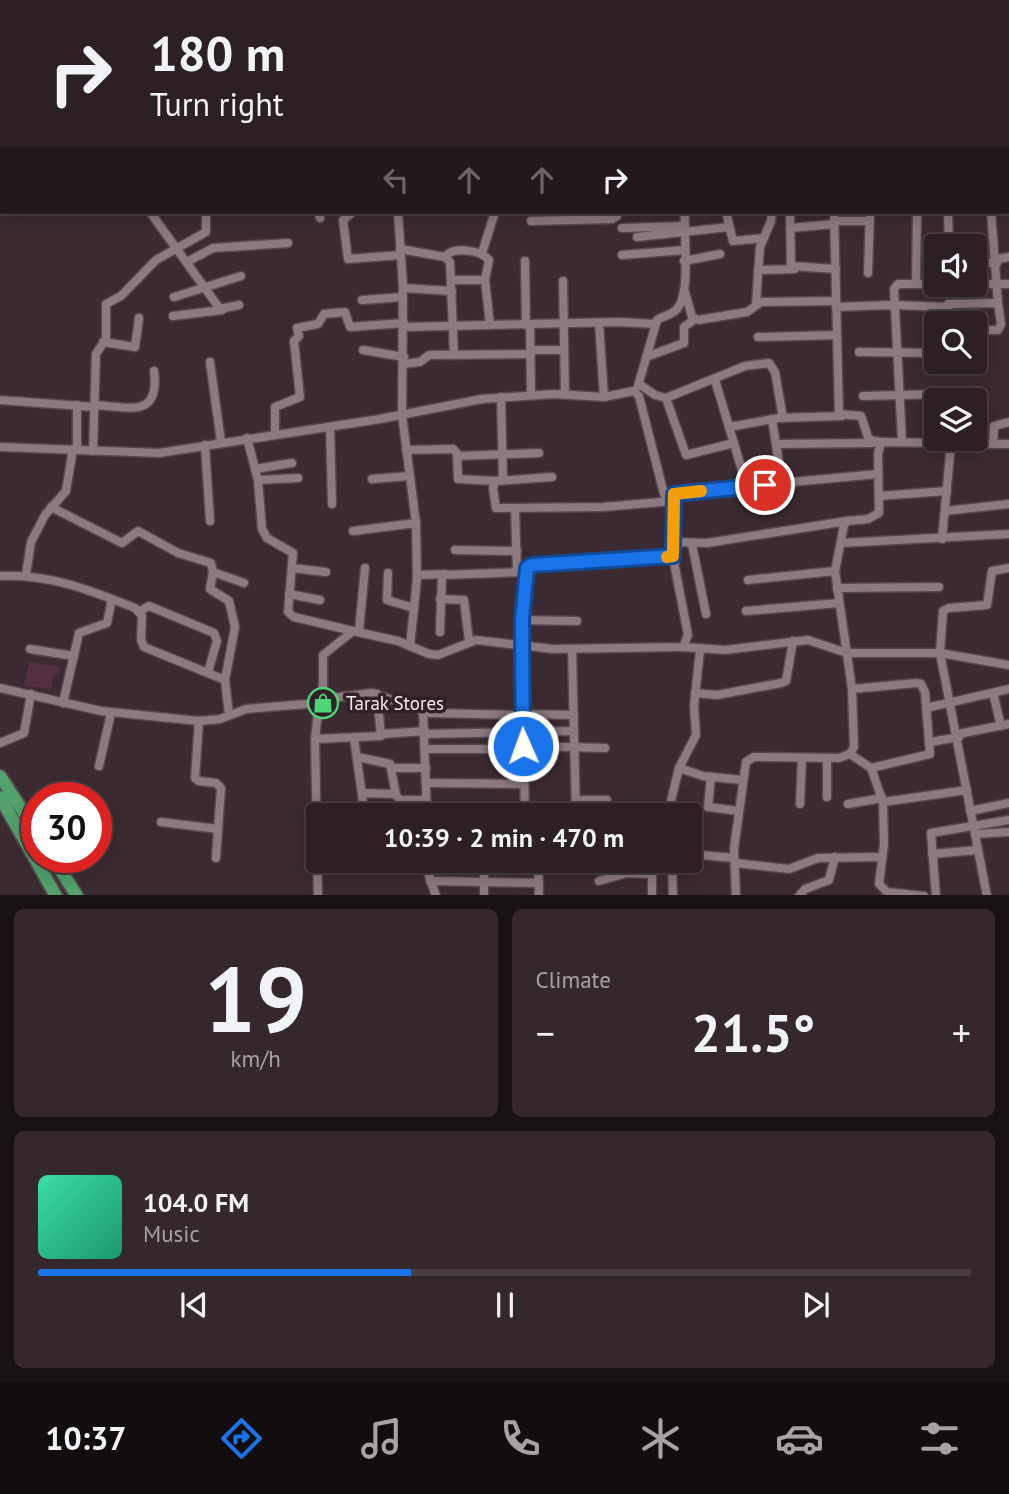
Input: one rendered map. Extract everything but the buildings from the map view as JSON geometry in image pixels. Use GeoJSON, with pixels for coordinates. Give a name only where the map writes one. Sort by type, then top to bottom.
{"type":"FeatureCollection","features":[{"type":"Feature","properties":{"kind":"main road"},"geometry":{"type":"LineString","coordinates":[[0,776],[21,808]]}},
{"type":"Feature","properties":{"kind":"main road"},"geometry":{"type":"LineString","coordinates":[[0,796],[56,895]]}},
{"type":"Feature","properties":{"kind":"main road"},"geometry":{"type":"LineString","coordinates":[[62,873],[77,895]]}},
{"type":"Feature","properties":{"kind":"street"},"geometry":{"type":"LineString","coordinates":[[151,214],[222,310]]}},
{"type":"Feature","properties":{"kind":"street"},"geometry":{"type":"LineString","coordinates":[[93,450],[97,349],[103,342],[106,304],[121,296],[143,272],[175,248],[206,232],[206,214]]}},
{"type":"Feature","properties":{"kind":"street"},"geometry":{"type":"LineString","coordinates":[[351,214],[342,220],[348,259],[401,252],[445,257],[451,266],[454,355]]}},
{"type":"Feature","properties":{"kind":"street"},"geometry":{"type":"LineString","coordinates":[[398,214],[404,325],[402,415],[415,523],[417,575],[410,646]]}},
{"type":"Feature","properties":{"kind":"street"},"geometry":{"type":"LineString","coordinates":[[482,253],[494,214]]}},
{"type":"Feature","properties":{"kind":"street"},"geometry":{"type":"LineString","coordinates":[[531,221],[612,219],[618,214]]}},
{"type":"Feature","properties":{"kind":"street"},"geometry":{"type":"LineString","coordinates":[[673,498],[662,490],[636,387],[656,324],[661,317],[678,308],[684,290],[685,214]]}},
{"type":"Feature","properties":{"kind":"street"},"geometry":{"type":"LineString","coordinates":[[726,214],[733,242],[764,238]]}},
{"type":"Feature","properties":{"kind":"street"},"geometry":{"type":"LineString","coordinates":[[756,304],[760,247],[771,214]]}},
{"type":"Feature","properties":{"kind":"street"},"geometry":{"type":"LineString","coordinates":[[790,214],[790,263],[795,269]]}},
{"type":"Feature","properties":{"kind":"street"},"geometry":{"type":"LineString","coordinates":[[916,284],[918,214]]}},
{"type":"Feature","properties":{"kind":"street"},"geometry":{"type":"LineString","coordinates":[[948,214],[949,234]]}},
{"type":"Feature","properties":{"kind":"street"},"geometry":{"type":"LineString","coordinates":[[987,330],[998,330],[1003,308],[998,285],[991,214]]}},
{"type":"Feature","properties":{"kind":"street"},"geometry":{"type":"LineString","coordinates":[[790,228],[834,219],[870,216],[868,273]]}},
{"type":"Feature","properties":{"kind":"street"},"geometry":{"type":"LineString","coordinates":[[834,219],[838,409],[842,416]]}},
{"type":"Feature","properties":{"kind":"street"},"geometry":{"type":"LineString","coordinates":[[637,237],[729,227]]}},
{"type":"Feature","properties":{"kind":"street"},"geometry":{"type":"LineString","coordinates":[[622,228],[685,230]]}},
{"type":"Feature","properties":{"kind":"street"},"geometry":{"type":"LineString","coordinates":[[187,262],[213,247],[288,243]]}},
{"type":"Feature","properties":{"kind":"street"},"geometry":{"type":"LineString","coordinates":[[622,255],[685,250]]}},
{"type":"Feature","properties":{"kind":"street"},"geometry":{"type":"LineString","coordinates":[[445,257],[451,251],[482,253],[489,260],[485,280],[490,325]]}},
{"type":"Feature","properties":{"kind":"street"},"geometry":{"type":"LineString","coordinates":[[684,261],[720,254]]}},
{"type":"Feature","properties":{"kind":"street"},"geometry":{"type":"LineString","coordinates":[[987,262],[1009,257]]}},
{"type":"Feature","properties":{"kind":"street"},"geometry":{"type":"LineString","coordinates":[[525,261],[531,395]]}},
{"type":"Feature","properties":{"kind":"street"},"geometry":{"type":"LineString","coordinates":[[758,270],[836,269]]}},
{"type":"Feature","properties":{"kind":"street"},"geometry":{"type":"LineString","coordinates":[[174,297],[191,293],[205,285],[241,276]]}},
{"type":"Feature","properties":{"kind":"street"},"geometry":{"type":"LineString","coordinates":[[452,280],[485,280]]}},
{"type":"Feature","properties":{"kind":"street"},"geometry":{"type":"LineString","coordinates":[[564,281],[565,394]]}},
{"type":"Feature","properties":{"kind":"street"},"geometry":{"type":"LineString","coordinates":[[902,441],[895,285],[924,284]]}},
{"type":"Feature","properties":{"kind":"street"},"geometry":{"type":"LineString","coordinates":[[987,285],[1009,284]]}},
{"type":"Feature","properties":{"kind":"street"},"geometry":{"type":"LineString","coordinates":[[684,290],[695,320]]}},
{"type":"Feature","properties":{"kind":"street"},"geometry":{"type":"LineString","coordinates":[[362,300],[403,292],[452,291]]}},
{"type":"Feature","properties":{"kind":"street"},"geometry":{"type":"LineString","coordinates":[[946,305],[948,297]]}},
{"type":"Feature","properties":{"kind":"street"},"geometry":{"type":"LineString","coordinates":[[646,357],[684,343],[684,327],[695,320],[741,313],[756,304],[1003,308]]}},
{"type":"Feature","properties":{"kind":"street"},"geometry":{"type":"LineString","coordinates":[[173,316],[222,310],[239,305]]}},
{"type":"Feature","properties":{"kind":"street"},"geometry":{"type":"LineString","coordinates":[[946,305],[951,311]]}},
{"type":"Feature","properties":{"kind":"street"},"geometry":{"type":"LineString","coordinates":[[275,435],[275,407],[300,397],[297,328],[318,324],[321,316],[347,313],[350,327],[656,324]]}},
{"type":"Feature","properties":{"kind":"street"},"geometry":{"type":"LineString","coordinates":[[103,342],[135,347],[139,318]]}},
{"type":"Feature","properties":{"kind":"street"},"geometry":{"type":"LineString","coordinates":[[599,323],[604,397]]}},
{"type":"Feature","properties":{"kind":"street"},"geometry":{"type":"LineString","coordinates":[[758,337],[837,335]]}},
{"type":"Feature","properties":{"kind":"street"},"geometry":{"type":"LineString","coordinates":[[363,350],[420,362],[429,355],[565,350]]}},
{"type":"Feature","properties":{"kind":"street"},"geometry":{"type":"LineString","coordinates":[[859,352],[924,353]]}},
{"type":"Feature","properties":{"kind":"street"},"geometry":{"type":"LineString","coordinates":[[210,362],[221,442]]}},
{"type":"Feature","properties":{"kind":"street"},"geometry":{"type":"LineString","coordinates":[[0,447],[159,453],[501,397],[565,394],[604,397],[636,387],[666,398],[750,364],[769,363],[775,372],[783,418]]}},
{"type":"Feature","properties":{"kind":"street"},"geometry":{"type":"LineString","coordinates":[[0,400],[139,407],[150,403],[156,392],[154,371]]}},
{"type":"Feature","properties":{"kind":"street"},"geometry":{"type":"LineString","coordinates":[[715,380],[747,487]]}},
{"type":"Feature","properties":{"kind":"street"},"geometry":{"type":"LineString","coordinates":[[863,396],[924,394]]}},
{"type":"Feature","properties":{"kind":"street"},"geometry":{"type":"LineString","coordinates":[[501,397],[503,454],[499,480],[493,488],[496,508],[673,498],[747,487],[878,474]]}},
{"type":"Feature","properties":{"kind":"street"},"geometry":{"type":"LineString","coordinates":[[666,398],[686,455],[734,443]]}},
{"type":"Feature","properties":{"kind":"street"},"geometry":{"type":"LineString","coordinates":[[26,575],[31,542],[51,508],[66,491],[75,450],[77,405]]}},
{"type":"Feature","properties":{"kind":"street"},"geometry":{"type":"LineString","coordinates":[[729,427],[783,418],[864,418],[869,440],[878,443]]}},
{"type":"Feature","properties":{"kind":"street"},"geometry":{"type":"LineString","coordinates":[[772,419],[782,483]]}},
{"type":"Feature","properties":{"kind":"street"},"geometry":{"type":"LineString","coordinates":[[993,444],[994,426],[1009,422]]}},
{"type":"Feature","properties":{"kind":"street"},"geometry":{"type":"LineString","coordinates":[[330,427],[332,503]]}},
{"type":"Feature","properties":{"kind":"street"},"geometry":{"type":"LineString","coordinates":[[247,438],[258,480],[262,529],[267,538],[291,550],[292,568],[287,608],[290,615],[438,655],[469,641],[572,649],[683,647],[700,650],[739,649],[793,641],[819,642],[847,653],[940,653],[1009,665]]}},
{"type":"Feature","properties":{"kind":"street"},"geometry":{"type":"LineString","coordinates":[[776,444],[924,442]]}},
{"type":"Feature","properties":{"kind":"street"},"geometry":{"type":"LineString","coordinates":[[673,542],[692,544],[784,533],[874,516],[878,513],[879,496],[878,443]]}},
{"type":"Feature","properties":{"kind":"street"},"geometry":{"type":"LineString","coordinates":[[205,444],[209,521]]}},
{"type":"Feature","properties":{"kind":"street"},"geometry":{"type":"LineString","coordinates":[[987,444],[1009,444]]}},
{"type":"Feature","properties":{"kind":"street"},"geometry":{"type":"LineString","coordinates":[[406,450],[453,449],[457,456],[457,475],[460,481],[552,477]]}},
{"type":"Feature","properties":{"kind":"street"},"geometry":{"type":"LineString","coordinates":[[942,540],[950,451]]}},
{"type":"Feature","properties":{"kind":"street"},"geometry":{"type":"LineString","coordinates":[[457,456],[539,453]]}},
{"type":"Feature","properties":{"kind":"street"},"geometry":{"type":"LineString","coordinates":[[255,469],[292,464]]}},
{"type":"Feature","properties":{"kind":"street"},"geometry":{"type":"LineString","coordinates":[[372,480],[409,476]]}},
{"type":"Feature","properties":{"kind":"street"},"geometry":{"type":"LineString","coordinates":[[258,480],[298,478]]}},
{"type":"Feature","properties":{"kind":"street"},"geometry":{"type":"LineString","coordinates":[[879,496],[947,491]]}},
{"type":"Feature","properties":{"kind":"street"},"geometry":{"type":"LineString","coordinates":[[673,498],[673,556],[688,635],[683,647]]}},
{"type":"Feature","properties":{"kind":"street"},"geometry":{"type":"LineString","coordinates":[[945,511],[1009,504]]}},
{"type":"Feature","properties":{"kind":"street"},"geometry":{"type":"LineString","coordinates":[[51,508],[122,542],[134,531],[142,532],[178,553],[211,563],[214,572],[209,587],[229,601],[235,627],[225,680],[229,715]]}},
{"type":"Feature","properties":{"kind":"street"},"geometry":{"type":"LineString","coordinates":[[515,508],[521,572],[525,803]]}},
{"type":"Feature","properties":{"kind":"street"},"geometry":{"type":"LineString","coordinates":[[847,521],[835,571],[852,689],[854,747],[850,754]]}},
{"type":"Feature","properties":{"kind":"street"},"geometry":{"type":"LineString","coordinates":[[353,531],[415,523]]}},
{"type":"Feature","properties":{"kind":"street"},"geometry":{"type":"LineString","coordinates":[[841,543],[942,540],[1009,534]]}},
{"type":"Feature","properties":{"kind":"street"},"geometry":{"type":"LineString","coordinates":[[692,544],[706,614]]}},
{"type":"Feature","properties":{"kind":"street"},"geometry":{"type":"LineString","coordinates":[[455,550],[517,551]]}},
{"type":"Feature","properties":{"kind":"street"},"geometry":{"type":"LineString","coordinates":[[417,575],[521,572],[532,565],[673,556]]}},
{"type":"Feature","properties":{"kind":"street"},"geometry":{"type":"LineString","coordinates":[[292,568],[326,572]]}},
{"type":"Feature","properties":{"kind":"street"},"geometry":{"type":"LineString","coordinates":[[318,895],[315,739],[321,701],[323,655],[356,631],[365,568]]}},
{"type":"Feature","properties":{"kind":"street"},"geometry":{"type":"LineString","coordinates":[[987,895],[940,653],[943,611],[949,608],[987,605],[992,571],[1009,568]]}},
{"type":"Feature","properties":{"kind":"street"},"geometry":{"type":"LineString","coordinates":[[748,580],[835,571]]}},
{"type":"Feature","properties":{"kind":"street"},"geometry":{"type":"LineString","coordinates":[[214,572],[244,583]]}},
{"type":"Feature","properties":{"kind":"street"},"geometry":{"type":"LineString","coordinates":[[388,573],[387,600],[414,607]]}},
{"type":"Feature","properties":{"kind":"street"},"geometry":{"type":"LineString","coordinates":[[440,632],[440,577],[445,574]]}},
{"type":"Feature","properties":{"kind":"street"},"geometry":{"type":"LineString","coordinates":[[0,576],[26,575],[66,582],[139,611]]}},
{"type":"Feature","properties":{"kind":"street"},"geometry":{"type":"LineString","coordinates":[[837,588],[939,587]]}},
{"type":"Feature","properties":{"kind":"street"},"geometry":{"type":"LineString","coordinates":[[289,594],[320,600]]}},
{"type":"Feature","properties":{"kind":"street"},"geometry":{"type":"LineString","coordinates":[[63,703],[79,634],[107,623],[112,599]]}},
{"type":"Feature","properties":{"kind":"street"},"geometry":{"type":"LineString","coordinates":[[440,599],[464,600],[469,641]]}},
{"type":"Feature","properties":{"kind":"street"},"geometry":{"type":"LineString","coordinates":[[746,611],[839,603]]}},
{"type":"Feature","properties":{"kind":"street"},"geometry":{"type":"LineString","coordinates":[[139,611],[149,606],[214,633],[217,641],[208,672]]}},
{"type":"Feature","properties":{"kind":"street"},"geometry":{"type":"LineString","coordinates":[[139,611],[144,647],[225,680]]}},
{"type":"Feature","properties":{"kind":"street"},"geometry":{"type":"LineString","coordinates":[[522,620],[577,621]]}},
{"type":"Feature","properties":{"kind":"street"},"geometry":{"type":"LineString","coordinates":[[695,693],[717,695],[786,681],[793,641]]}},
{"type":"Feature","properties":{"kind":"street"},"geometry":{"type":"LineString","coordinates":[[30,649],[74,656]]}},
{"type":"Feature","properties":{"kind":"street"},"geometry":{"type":"LineString","coordinates":[[572,649],[576,800],[607,800]]}},
{"type":"Feature","properties":{"kind":"street"},"geometry":{"type":"LineString","coordinates":[[670,803],[679,768],[696,735],[695,693],[700,650]]}},
{"type":"Feature","properties":{"kind":"street"},"geometry":{"type":"LineString","coordinates":[[852,689],[916,683],[923,687],[930,754],[871,768]]}},
{"type":"Feature","properties":{"kind":"street"},"geometry":{"type":"LineString","coordinates":[[0,688],[111,713],[199,722],[246,709],[377,694],[424,711],[574,715]]}},
{"type":"Feature","properties":{"kind":"street"},"geometry":{"type":"LineString","coordinates":[[926,708],[1009,689]]}},
{"type":"Feature","properties":{"kind":"street"},"geometry":{"type":"LineString","coordinates":[[930,742],[1005,725],[993,693]]}},
{"type":"Feature","properties":{"kind":"street"},"geometry":{"type":"LineString","coordinates":[[0,743],[23,733],[31,694]]}},
{"type":"Feature","properties":{"kind":"street"},"geometry":{"type":"LineString","coordinates":[[377,694],[383,734]]}},
{"type":"Feature","properties":{"kind":"street"},"geometry":{"type":"LineString","coordinates":[[424,711],[426,803]]}},
{"type":"Feature","properties":{"kind":"street"},"geometry":{"type":"LineString","coordinates":[[99,766],[111,713]]}},
{"type":"Feature","properties":{"kind":"street"},"geometry":{"type":"LineString","coordinates":[[199,722],[195,778],[219,785],[216,859]]}},
{"type":"Feature","properties":{"kind":"street"},"geometry":{"type":"LineString","coordinates":[[315,739],[383,734],[574,731]]}},
{"type":"Feature","properties":{"kind":"street"},"geometry":{"type":"LineString","coordinates":[[354,738],[363,803]]}},
{"type":"Feature","properties":{"kind":"street"},"geometry":{"type":"LineString","coordinates":[[425,749],[575,746],[605,748]]}},
{"type":"Feature","properties":{"kind":"street"},"geometry":{"type":"LineString","coordinates":[[736,895],[734,861],[744,767],[749,758],[827,759],[850,754],[871,768],[883,800],[882,857],[878,877],[882,889],[887,892],[924,895]]}},
{"type":"Feature","properties":{"kind":"street"},"geometry":{"type":"LineString","coordinates":[[357,757],[387,761],[392,768],[399,800],[426,800]]}},
{"type":"Feature","properties":{"kind":"street"},"geometry":{"type":"LineString","coordinates":[[800,804],[802,759]]}},
{"type":"Feature","properties":{"kind":"street"},"geometry":{"type":"LineString","coordinates":[[827,759],[827,797]]}},
{"type":"Feature","properties":{"kind":"street"},"geometry":{"type":"LineString","coordinates":[[392,768],[426,768]]}},
{"type":"Feature","properties":{"kind":"street"},"geometry":{"type":"LineString","coordinates":[[679,768],[711,777],[743,779]]}},
{"type":"Feature","properties":{"kind":"street"},"geometry":{"type":"LineString","coordinates":[[711,777],[708,807],[739,811]]}},
{"type":"Feature","properties":{"kind":"street"},"geometry":{"type":"LineString","coordinates":[[426,783],[524,783]]}},
{"type":"Feature","properties":{"kind":"street"},"geometry":{"type":"LineString","coordinates":[[848,804],[967,790]]}},
{"type":"Feature","properties":{"kind":"street"},"geometry":{"type":"LineString","coordinates":[[362,793],[396,795]]}},
{"type":"Feature","properties":{"kind":"street"},"geometry":{"type":"LineString","coordinates":[[970,811],[1009,803]]}},
{"type":"Feature","properties":{"kind":"street"},"geometry":{"type":"LineString","coordinates":[[974,830],[1009,820]]}},
{"type":"Feature","properties":{"kind":"street"},"geometry":{"type":"LineString","coordinates":[[161,822],[218,830]]}},
{"type":"Feature","properties":{"kind":"street"},"geometry":{"type":"LineString","coordinates":[[936,895],[931,833],[974,830],[1009,832]]}},
{"type":"Feature","properties":{"kind":"street"},"geometry":{"type":"LineString","coordinates":[[932,854],[977,850]]}},
{"type":"Feature","properties":{"kind":"street"},"geometry":{"type":"LineString","coordinates":[[702,857],[789,869],[811,859],[882,857]]}},
{"type":"Feature","properties":{"kind":"street"},"geometry":{"type":"LineString","coordinates":[[799,895],[805,889],[820,886],[831,877],[835,858]]}},
{"type":"Feature","properties":{"kind":"street"},"geometry":{"type":"LineString","coordinates":[[428,873],[436,895]]}},
{"type":"Feature","properties":{"kind":"street"},"geometry":{"type":"LineString","coordinates":[[484,873],[484,895]]}},
{"type":"Feature","properties":{"kind":"street"},"geometry":{"type":"LineString","coordinates":[[538,873],[539,895]]}},
{"type":"Feature","properties":{"kind":"street"},"geometry":{"type":"LineString","coordinates":[[599,881],[626,873],[652,874],[652,895]]}},
{"type":"Feature","properties":{"kind":"street"},"geometry":{"type":"LineString","coordinates":[[672,873],[673,895]]}},
{"type":"Feature","properties":{"kind":"street"},"geometry":{"type":"LineString","coordinates":[[430,881],[538,883]]}},
{"type":"Feature","properties":{"kind":"street"},"geometry":{"type":"LineString","coordinates":[[820,886],[821,895]]}},
{"type":"Feature","properties":{"kind":"shaded area"},"geometry":{"type":"Polygon","coordinates":[[[29,662],[60,667],[59,673],[54,674],[51,689],[24,686],[29,662]]]}},
{"type":"Feature","properties":{"kind":"slow traffic"},"geometry":{"type":"LineString","coordinates":[[667,557],[673,556],[674,494],[701,491]]}},
{"type":"Feature","properties":{"kind":"place","name":"Tarak Stores"},"geometry":{"type":"Point","coordinates":[323,703]}},
{"type":"Feature","properties":{"kind":"route"},"geometry":{"type":"LineString","coordinates":[[523,746],[522,620],[527,568],[532,565],[673,556],[674,494],[765,485]]}}]}
